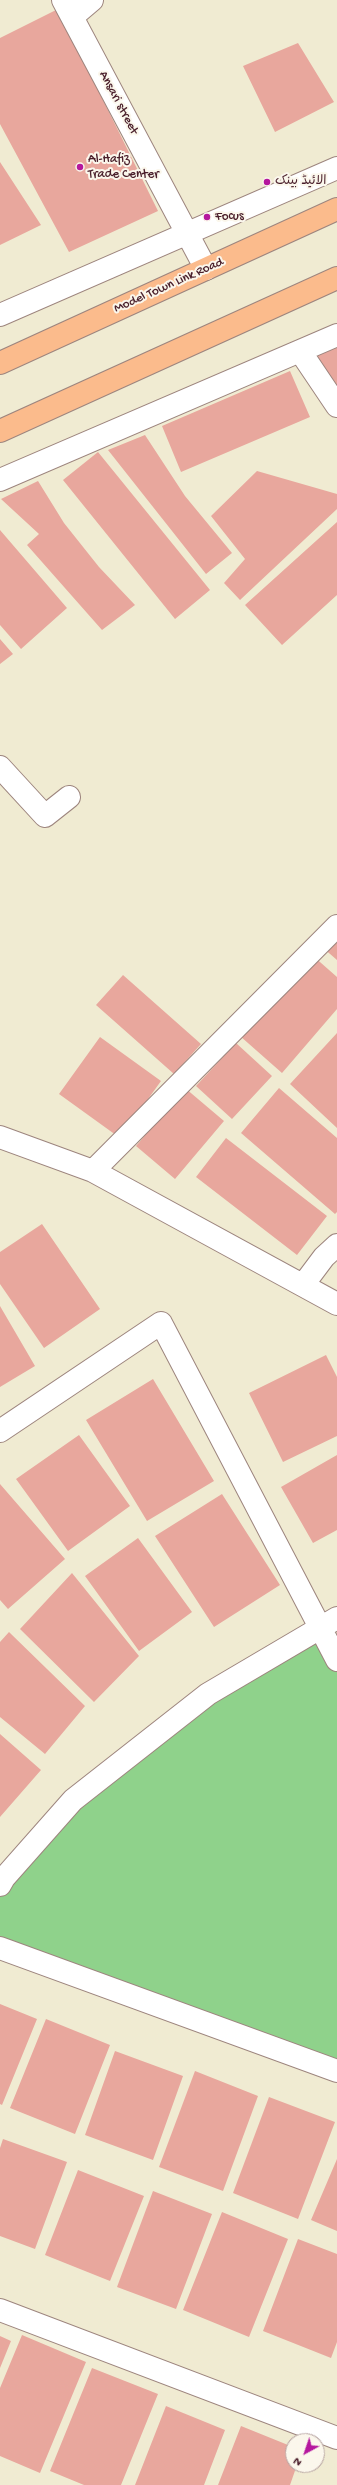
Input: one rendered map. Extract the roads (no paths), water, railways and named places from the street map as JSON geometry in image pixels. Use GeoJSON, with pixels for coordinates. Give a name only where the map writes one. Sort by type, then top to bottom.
{"type":"FeatureCollection","features":[{"type":"Feature","properties":{"kind":"main road","name":"Model Town Link Road"},"geometry":{"type":"LineString","coordinates":[[0,362],[337,209]]}},
{"type":"Feature","properties":{"kind":"main road"},"geometry":{"type":"LineString","coordinates":[[0,431],[337,278]]}},
{"type":"Feature","properties":{"kind":"street"},"geometry":{"type":"LineString","coordinates":[[67,8],[92,0]]}},
{"type":"Feature","properties":{"kind":"street","name":"Ansari street"},"geometry":{"type":"LineString","coordinates":[[67,8],[188,232],[206,269]]}},
{"type":"Feature","properties":{"kind":"street"},"geometry":{"type":"LineString","coordinates":[[0,315],[337,168]]}},
{"type":"Feature","properties":{"kind":"street"},"geometry":{"type":"LineString","coordinates":[[0,480],[337,335]]}},
{"type":"Feature","properties":{"kind":"street"},"geometry":{"type":"LineString","coordinates":[[300,351],[337,406]]}},
{"type":"Feature","properties":{"kind":"street"},"geometry":{"type":"LineString","coordinates":[[0,767],[45,816],[70,797]]}},
{"type":"Feature","properties":{"kind":"street"},"geometry":{"type":"LineString","coordinates":[[93,1171],[337,926]]}},
{"type":"Feature","properties":{"kind":"street"},"geometry":{"type":"LineString","coordinates":[[0,1137],[93,1171],[337,1304]]}},
{"type":"Feature","properties":{"kind":"street"},"geometry":{"type":"LineString","coordinates":[[303,1285],[324,1256],[337,1245]]}},
{"type":"Feature","properties":{"kind":"street"},"geometry":{"type":"LineString","coordinates":[[0,1431],[161,1323],[329,1622],[337,1660]]}},
{"type":"Feature","properties":{"kind":"street"},"geometry":{"type":"LineString","coordinates":[[0,1885],[4,1878],[72,1800],[208,1694],[329,1622]]}},
{"type":"Feature","properties":{"kind":"street"},"geometry":{"type":"LineString","coordinates":[[0,1948],[337,2070]]}},
{"type":"Feature","properties":{"kind":"street"},"geometry":{"type":"LineString","coordinates":[[0,2310],[337,2438]]}},
{"type":"Feature","properties":{"kind":"place","name":"Al-Hafiz Trade Center"},"geometry":{"type":"Point","coordinates":[80,167]}},
{"type":"Feature","properties":{"kind":"place","name":"الائیڈ بینک"},"geometry":{"type":"Point","coordinates":[267,182]}},
{"type":"Feature","properties":{"kind":"place","name":"Focus"},"geometry":{"type":"Point","coordinates":[207,217]}}]}
